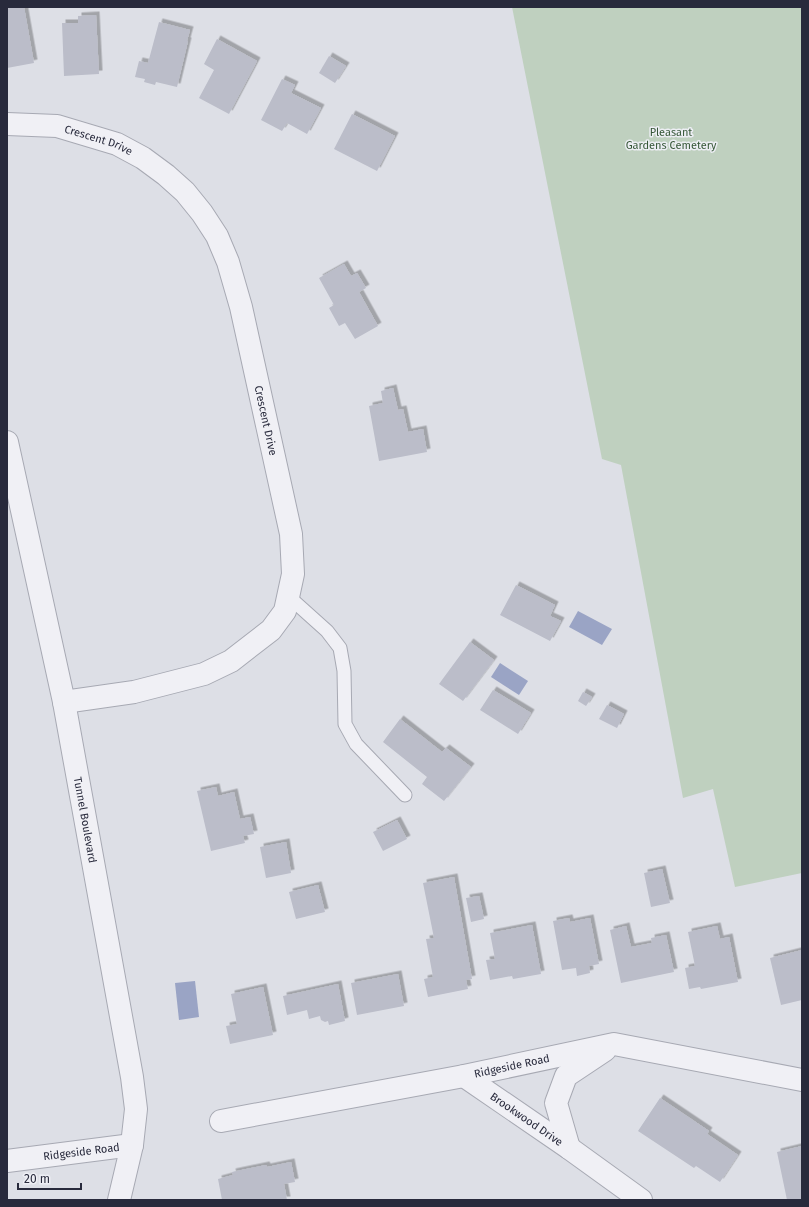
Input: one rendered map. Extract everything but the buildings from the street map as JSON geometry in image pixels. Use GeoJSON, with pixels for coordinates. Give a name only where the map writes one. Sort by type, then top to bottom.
{"type":"FeatureCollection","features":[{"type":"Feature","properties":{"kind":"street","name":"Crescent Drive"},"geometry":{"type":"LineString","coordinates":[[7,124],[57,126],[117,144],[143,158],[166,175],[184,192],[202,213],[217,236],[228,262],[241,307],[291,534],[293,574],[285,611],[271,630],[231,661],[204,674],[134,692],[64,702]]}},
{"type":"Feature","properties":{"kind":"street","name":"Tunnel Boulevard"},"geometry":{"type":"LineString","coordinates":[[7,442],[64,702],[132,1077],[136,1109],[132,1145],[119,1200]]}},
{"type":"Feature","properties":{"kind":"street","name":"Ridgeside Road"},"geometry":{"type":"LineString","coordinates":[[221,1121],[464,1076],[614,1044],[802,1080]]}},
{"type":"Feature","properties":{"kind":"street","name":"Brookwood Drive"},"geometry":{"type":"LineString","coordinates":[[569,1148],[556,1103],[566,1076],[614,1044]]}},
{"type":"Feature","properties":{"kind":"street","name":"Brookwood Drive"},"geometry":{"type":"LineString","coordinates":[[464,1076],[569,1148],[641,1200]]}},
{"type":"Feature","properties":{"kind":"street","name":"Ridgeside Road"},"geometry":{"type":"LineString","coordinates":[[7,1161],[132,1145]]}},
{"type":"Feature","properties":{"kind":"lane"},"geometry":{"type":"LineString","coordinates":[[288,596],[327,631],[340,648],[344,671],[345,724],[356,744],[405,795]]}},
{"type":"Feature","properties":{"kind":"green space","name":"Pleasant Gardens Cemetery"},"geometry":{"type":"Polygon","coordinates":[[[512,7],[802,7],[802,873],[735,887],[713,789],[683,798],[621,465],[602,459],[512,7]]]}},
{"type":"Feature","properties":{"kind":"water"},"geometry":{"type":"Polygon","coordinates":[[[578,611],[612,629],[602,645],[569,627],[578,611]]]}},
{"type":"Feature","properties":{"kind":"water"},"geometry":{"type":"Polygon","coordinates":[[[500,663],[528,681],[519,695],[491,677],[500,663]]]}},
{"type":"Feature","properties":{"kind":"water"},"geometry":{"type":"Polygon","coordinates":[[[195,981],[199,1017],[179,1020],[175,983],[195,981]]]}}]}
